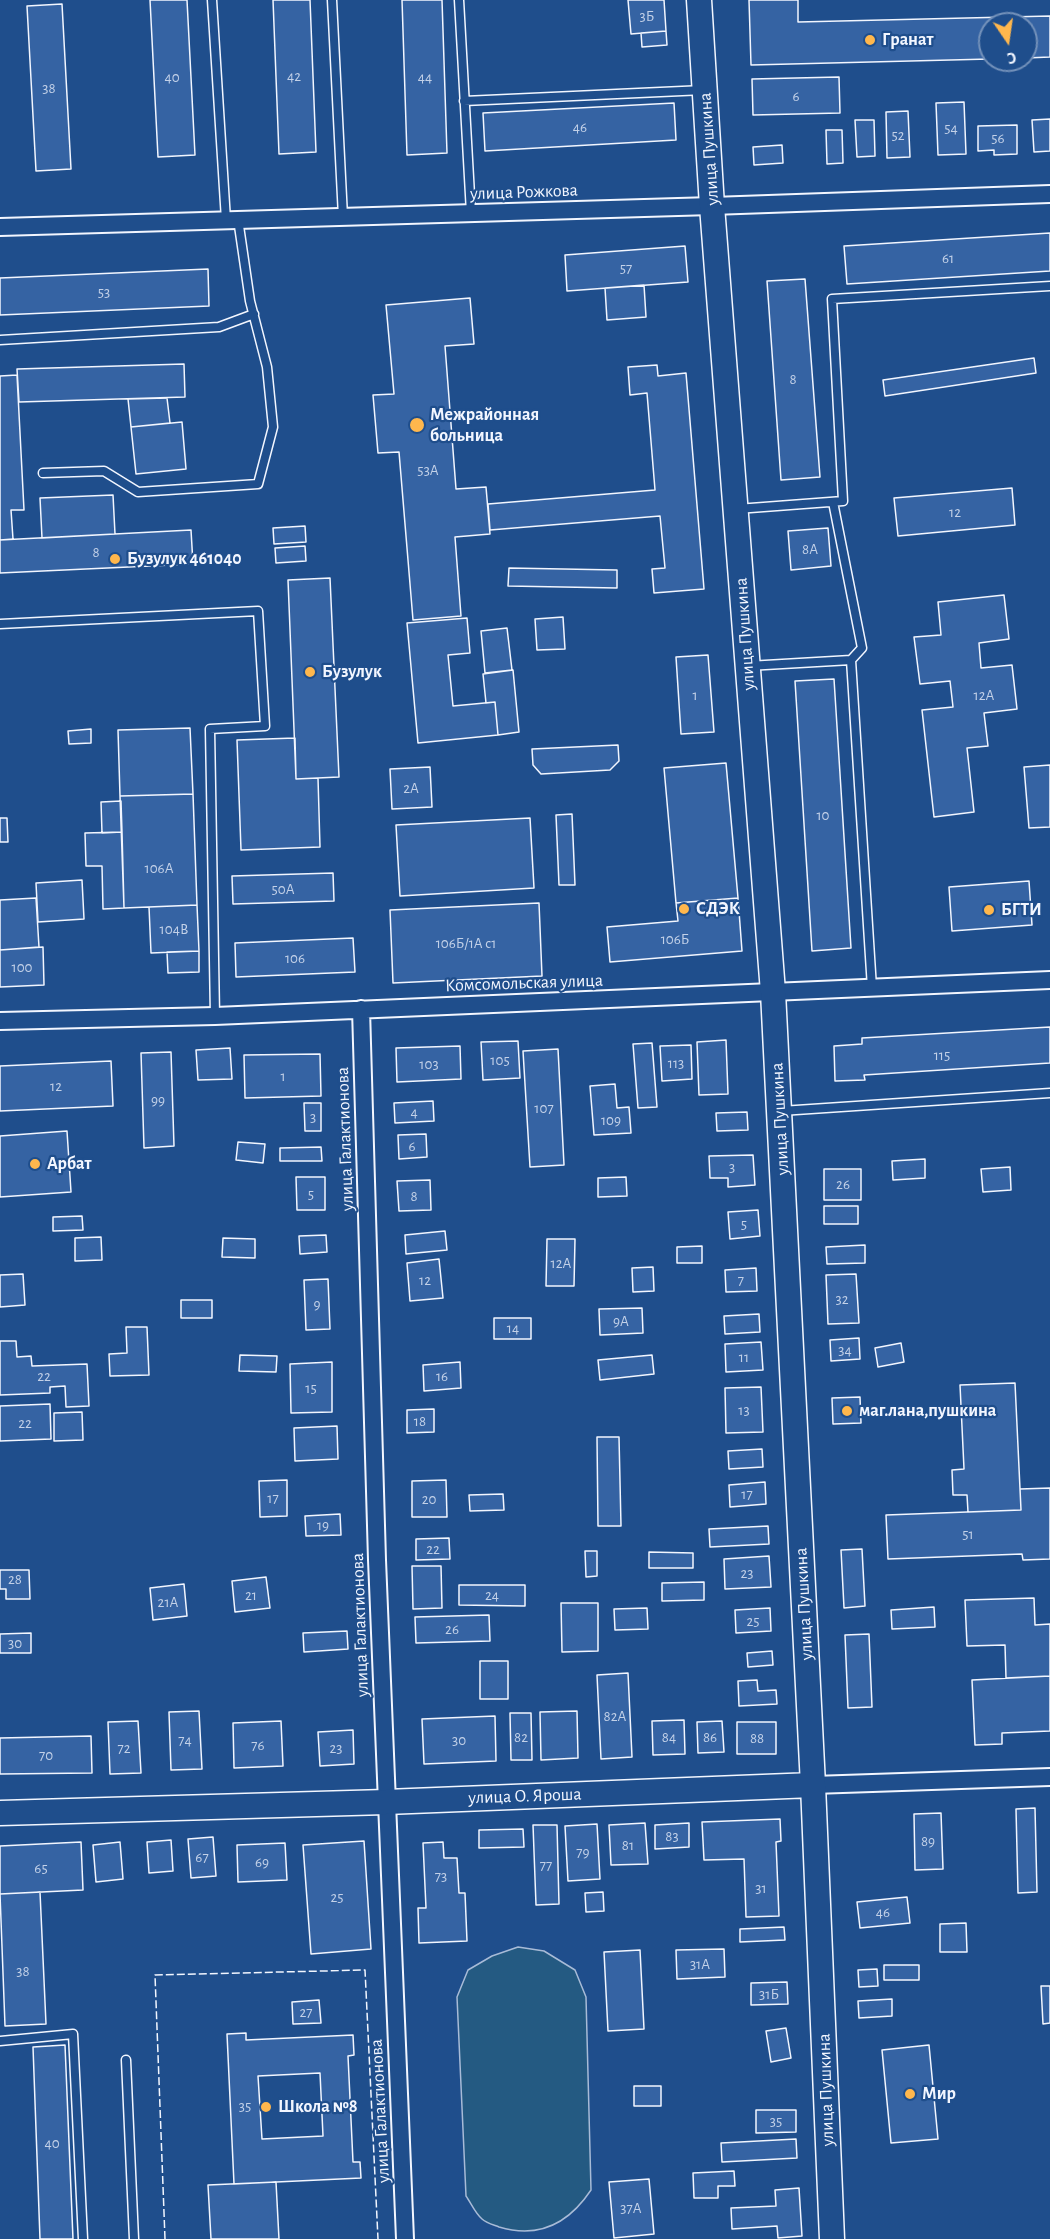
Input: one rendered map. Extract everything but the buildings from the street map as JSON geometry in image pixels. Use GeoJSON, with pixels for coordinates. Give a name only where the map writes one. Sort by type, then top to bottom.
{"type":"FeatureCollection","features":[{"type":"Feature","properties":{"kind":"main road","name":"улица Пушкина"},"geometry":{"type":"LineString","coordinates":[[699,0],[712,206],[773,992],[813,1785],[832,2239]]}},
{"type":"Feature","properties":{"kind":"main road","name":"улица О. Яроша"},"geometry":{"type":"LineString","coordinates":[[0,1813],[386,1802],[813,1785]]}},
{"type":"Feature","properties":{"kind":"street","name":"улица Рожкова"},"geometry":{"type":"LineString","coordinates":[[0,227],[1050,194]]}},
{"type":"Feature","properties":{"kind":"street","name":"Комсомольская улица"},"geometry":{"type":"LineString","coordinates":[[0,1021],[215,1016],[1050,980]]}},
{"type":"Feature","properties":{"kind":"street","name":"улица Галактионова"},"geometry":{"type":"LineString","coordinates":[[361,1009],[386,1802],[405,2239]]}},
{"type":"Feature","properties":{"kind":"street","name":"улица О. Яроша"},"geometry":{"type":"LineString","coordinates":[[813,1785],[1050,1777]]}},
{"type":"Feature","properties":{"kind":"lane"},"geometry":{"type":"LineString","coordinates":[[43,473],[104,471],[138,492],[258,484],[273,427],[267,367],[232,220],[212,0]]}},
{"type":"Feature","properties":{"kind":"lane"},"geometry":{"type":"LineString","coordinates":[[332,0],[344,217]]}},
{"type":"Feature","properties":{"kind":"lane"},"geometry":{"type":"LineString","coordinates":[[459,0],[471,213]]}},
{"type":"Feature","properties":{"kind":"lane"},"geometry":{"type":"LineString","coordinates":[[464,101],[705,90]]}},
{"type":"Feature","properties":{"kind":"lane"},"geometry":{"type":"LineString","coordinates":[[736,509],[843,501],[832,299],[1050,286]]}},
{"type":"Feature","properties":{"kind":"lane"},"geometry":{"type":"LineString","coordinates":[[0,340],[219,327],[254,314]]}},
{"type":"Feature","properties":{"kind":"lane"},"geometry":{"type":"LineString","coordinates":[[748,666],[851,660],[862,648],[833,502]]}},
{"type":"Feature","properties":{"kind":"lane"},"geometry":{"type":"LineString","coordinates":[[0,624],[258,610],[265,726],[210,729],[215,1016]]}},
{"type":"Feature","properties":{"kind":"lane"},"geometry":{"type":"LineString","coordinates":[[851,660],[872,988]]}},
{"type":"Feature","properties":{"kind":"lane"},"geometry":{"type":"LineString","coordinates":[[780,1111],[1050,1093]]}},
{"type":"Feature","properties":{"kind":"lane"},"geometry":{"type":"LineString","coordinates":[[0,2040],[73,2034],[82,2239]]}},
{"type":"Feature","properties":{"kind":"lane"},"geometry":{"type":"LineString","coordinates":[[126,2060],[134,2239]]}},
{"type":"Feature","properties":{"kind":"shaded area"},"geometry":{"type":"Polygon","coordinates":[[[518,1947],[544,1951],[575,1970],[586,1997],[591,2190],[582,2202],[563,2219],[540,2229],[527,2231],[499,2227],[486,2222],[477,2214],[466,2196],[457,1997],[468,1970],[492,1956],[518,1947]]]}},
{"type":"Feature","properties":{"kind":"fence"},"geometry":{"type":"LineString","coordinates":[[165,2239],[155,1975],[365,1970],[378,2239]]}},
{"type":"Feature","properties":{"kind":"place","name":"Гранат"},"geometry":{"type":"Point","coordinates":[870,40]}},
{"type":"Feature","properties":{"kind":"place","name":"Межрайонная больница"},"geometry":{"type":"Point","coordinates":[417,425]}},
{"type":"Feature","properties":{"kind":"place","name":"Бузулук 461040"},"geometry":{"type":"Point","coordinates":[115,559]}},
{"type":"Feature","properties":{"kind":"place","name":"Бузулук"},"geometry":{"type":"Point","coordinates":[310,672]}},
{"type":"Feature","properties":{"kind":"place","name":"СДЭК"},"geometry":{"type":"Point","coordinates":[684,909]}},
{"type":"Feature","properties":{"kind":"place","name":"БГТИ"},"geometry":{"type":"Point","coordinates":[989,910]}},
{"type":"Feature","properties":{"kind":"place","name":"Арбат"},"geometry":{"type":"Point","coordinates":[35,1164]}},
{"type":"Feature","properties":{"kind":"place","name":"маг.лана,пушкина"},"geometry":{"type":"Point","coordinates":[847,1411]}},
{"type":"Feature","properties":{"kind":"place","name":"Мир"},"geometry":{"type":"Point","coordinates":[910,2094]}},
{"type":"Feature","properties":{"kind":"place","name":"Школа №8"},"geometry":{"type":"Point","coordinates":[266,2107]}}]}
